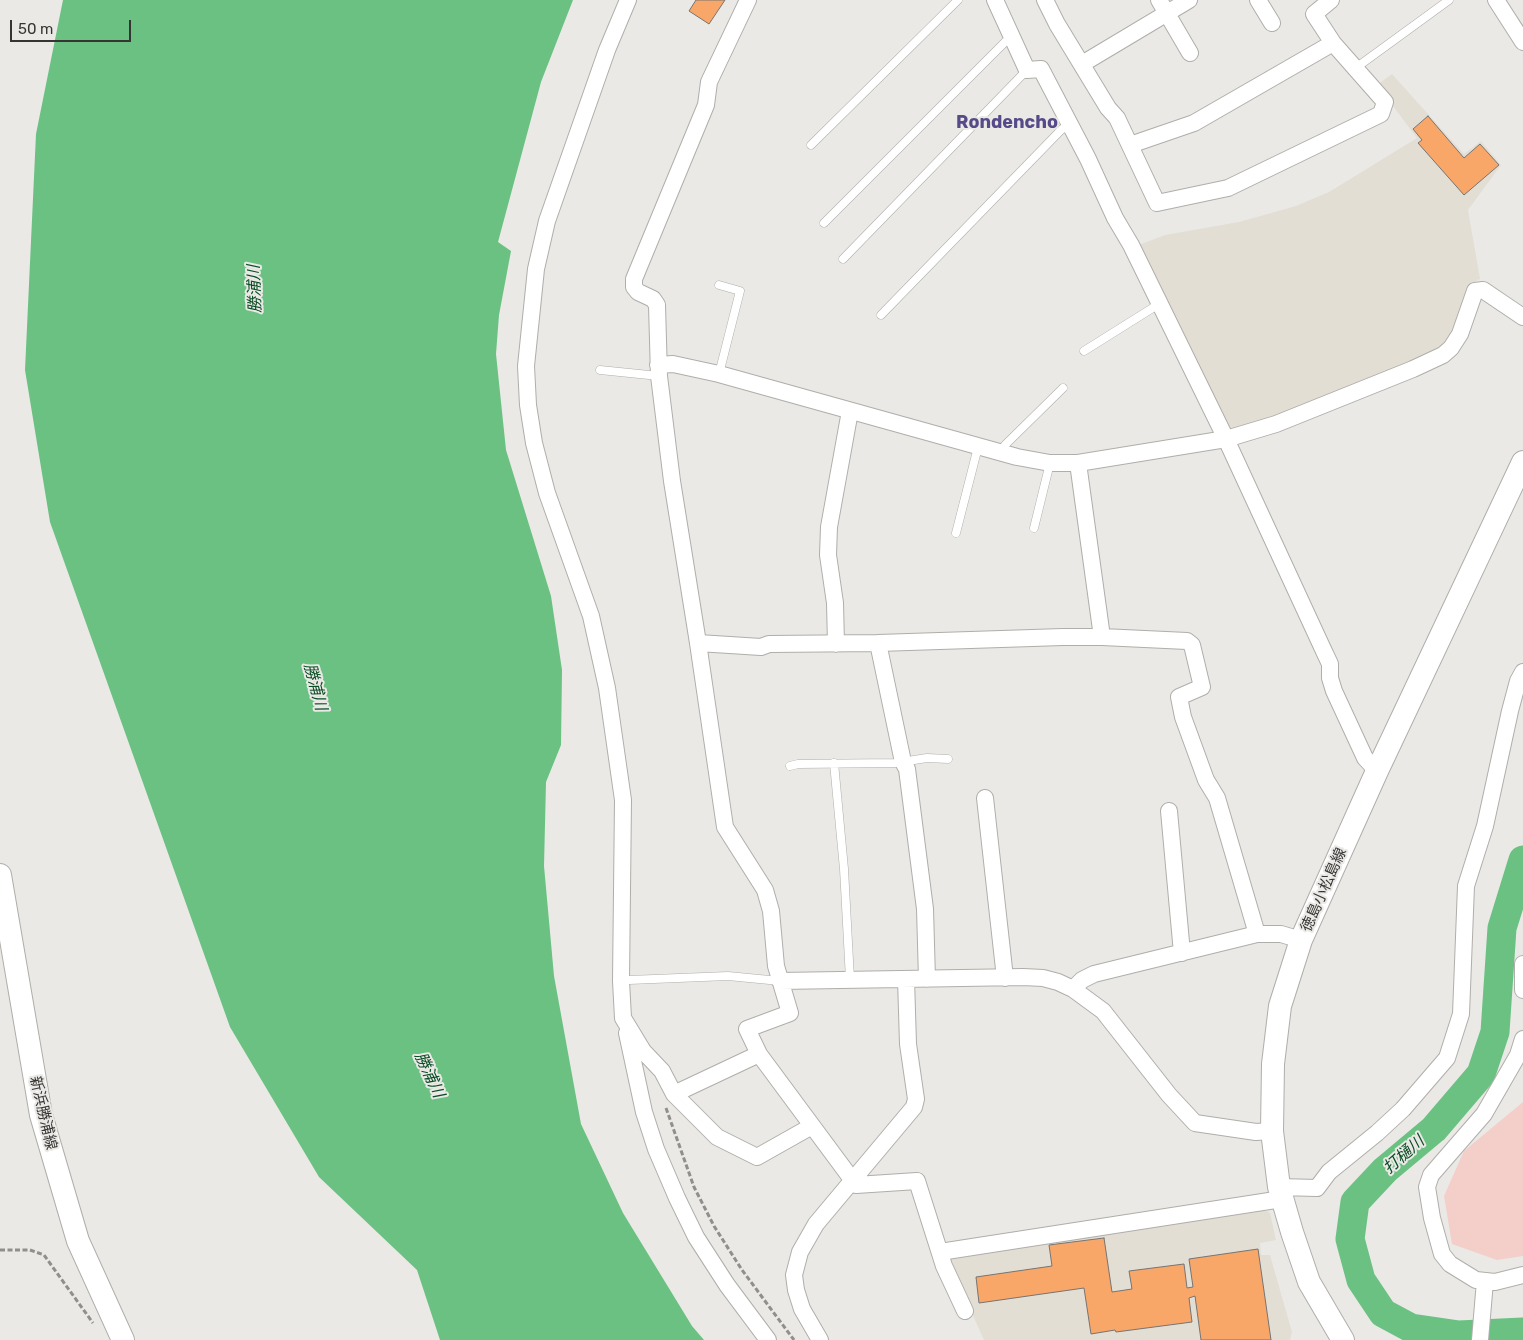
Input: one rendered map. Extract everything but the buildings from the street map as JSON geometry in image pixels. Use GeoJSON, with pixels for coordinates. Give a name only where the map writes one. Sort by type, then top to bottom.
{"type":"FeatureCollection","features":[{"type":"Feature","properties":{"kind":"main road","name":"徳島小松島線"},"geometry":{"type":"LineString","coordinates":[[1343,1340],[1310,1282],[1281,1193],[1272,1131],[1273,1064],[1280,1006],[1301,940],[1377,771],[1523,462]]}},
{"type":"Feature","properties":{"kind":"main road","name":"新浜勝浦線"},"geometry":{"type":"LineString","coordinates":[[0,875],[41,1115],[78,1241],[123,1340]]}},
{"type":"Feature","properties":{"kind":"street"},"geometry":{"type":"LineString","coordinates":[[628,0],[607,50],[547,221],[536,269],[529,315],[526,366],[528,405],[534,443],[547,493],[591,616],[607,688],[623,800],[624,1018],[644,1112],[656,1149],[696,1236],[727,1286],[768,1340]]}},
{"type":"Feature","properties":{"kind":"street"},"geometry":{"type":"LineString","coordinates":[[748,0],[709,82],[706,105],[634,279],[634,286],[638,292],[653,299],[657,305],[658,371],[672,481],[698,643],[724,827],[765,890],[771,911],[776,966],[790,1013],[747,1029],[759,1054],[856,1185],[917,1181],[944,1266],[966,1311]]}},
{"type":"Feature","properties":{"kind":"street"},"geometry":{"type":"LineString","coordinates":[[995,0],[1027,70],[1041,69],[1068,125],[1088,159],[1226,439],[1330,664],[1330,678],[1334,691],[1365,758],[1377,771]]}},
{"type":"Feature","properties":{"kind":"street"},"geometry":{"type":"LineString","coordinates":[[1045,0],[1108,108],[1117,118],[1157,203],[1228,188],[1381,114],[1385,102],[1357,67],[1333,43],[1314,14],[1331,0]]}},
{"type":"Feature","properties":{"kind":"street"},"geometry":{"type":"LineString","coordinates":[[1082,64],[1164,6],[1189,0]]}},
{"type":"Feature","properties":{"kind":"street"},"geometry":{"type":"LineString","coordinates":[[1258,0],[1272,23]]}},
{"type":"Feature","properties":{"kind":"street"},"geometry":{"type":"LineString","coordinates":[[1496,0],[1523,42]]}},
{"type":"Feature","properties":{"kind":"street"},"geometry":{"type":"LineString","coordinates":[[1164,6],[1190,53]]}},
{"type":"Feature","properties":{"kind":"street"},"geometry":{"type":"LineString","coordinates":[[1130,145],[1194,124],[1333,43]]}},
{"type":"Feature","properties":{"kind":"street"},"geometry":{"type":"LineString","coordinates":[[658,371],[673,364],[718,374],[1002,453],[1050,463],[1078,463],[1226,439],[1276,424],[1343,399],[1443,355],[1451,348],[1460,334],[1476,291],[1483,290],[1523,317]]}},
{"type":"Feature","properties":{"kind":"street"},"geometry":{"type":"LineString","coordinates":[[836,644],[835,603],[828,555],[829,527],[850,411]]}},
{"type":"Feature","properties":{"kind":"street"},"geometry":{"type":"LineString","coordinates":[[1078,463],[1102,637]]}},
{"type":"Feature","properties":{"kind":"street"},"geometry":{"type":"LineString","coordinates":[[698,643],[761,647],[769,644],[836,644],[1063,637],[1187,641],[1192,646],[1202,687],[1179,697],[1182,710],[1206,780],[1217,798],[1257,934]]}},
{"type":"Feature","properties":{"kind":"street"},"geometry":{"type":"LineString","coordinates":[[878,643],[903,762],[907,768],[925,909],[927,979]]}},
{"type":"Feature","properties":{"kind":"street"},"geometry":{"type":"LineString","coordinates":[[940,1252],[1317,1188],[1329,1172],[1378,1133],[1447,1058],[1461,1014],[1466,886],[1485,826],[1510,711],[1518,682],[1523,672]]}},
{"type":"Feature","properties":{"kind":"street"},"geometry":{"type":"LineString","coordinates":[[985,798],[1005,978]]}},
{"type":"Feature","properties":{"kind":"street"},"geometry":{"type":"LineString","coordinates":[[1169,811],[1182,953]]}},
{"type":"Feature","properties":{"kind":"street"},"geometry":{"type":"LineString","coordinates":[[1073,989],[1082,980],[1094,974],[1257,934],[1281,934],[1301,940]]}},
{"type":"Feature","properties":{"kind":"street"},"geometry":{"type":"LineString","coordinates":[[1523,964],[1523,990]]}},
{"type":"Feature","properties":{"kind":"street"},"geometry":{"type":"LineString","coordinates":[[780,981],[1043,978],[1073,989],[1104,1011],[1169,1095],[1195,1124],[1256,1132],[1272,1131]]}},
{"type":"Feature","properties":{"kind":"street"},"geometry":{"type":"LineString","coordinates":[[820,1340],[802,1309],[794,1275],[800,1252],[816,1224],[914,1107],[916,1099],[908,1044],[906,979]]}},
{"type":"Feature","properties":{"kind":"street"},"geometry":{"type":"LineString","coordinates":[[624,1018],[643,1051],[662,1071],[674,1094],[717,1137],[756,1157],[812,1126]]}},
{"type":"Feature","properties":{"kind":"street"},"geometry":{"type":"LineString","coordinates":[[1523,1039],[1518,1055],[1484,1114],[1431,1175],[1427,1187],[1432,1218],[1442,1254],[1450,1264],[1476,1280],[1495,1282],[1523,1275]]}},
{"type":"Feature","properties":{"kind":"street"},"geometry":{"type":"LineString","coordinates":[[674,1094],[759,1054]]}},
{"type":"Feature","properties":{"kind":"street"},"geometry":{"type":"LineString","coordinates":[[1480,1340],[1485,1281]]}},
{"type":"Feature","properties":{"kind":"lane"},"geometry":{"type":"LineString","coordinates":[[811,145],[958,0]]}},
{"type":"Feature","properties":{"kind":"lane"},"geometry":{"type":"LineString","coordinates":[[1357,67],[1449,0]]}},
{"type":"Feature","properties":{"kind":"lane"},"geometry":{"type":"LineString","coordinates":[[824,223],[1005,42],[1012,39]]}},
{"type":"Feature","properties":{"kind":"lane"},"geometry":{"type":"LineString","coordinates":[[843,259],[1027,70]]}},
{"type":"Feature","properties":{"kind":"lane"},"geometry":{"type":"LineString","coordinates":[[881,315],[1068,125]]}},
{"type":"Feature","properties":{"kind":"lane"},"geometry":{"type":"LineString","coordinates":[[718,374],[740,291],[719,286]]}},
{"type":"Feature","properties":{"kind":"lane"},"geometry":{"type":"LineString","coordinates":[[1084,351],[1159,304]]}},
{"type":"Feature","properties":{"kind":"lane"},"geometry":{"type":"LineString","coordinates":[[600,370],[658,371]]}},
{"type":"Feature","properties":{"kind":"lane"},"geometry":{"type":"LineString","coordinates":[[1002,453],[1005,445],[1063,388]]}},
{"type":"Feature","properties":{"kind":"lane"},"geometry":{"type":"LineString","coordinates":[[956,533],[978,447]]}},
{"type":"Feature","properties":{"kind":"lane"},"geometry":{"type":"LineString","coordinates":[[1034,528],[1050,463]]}},
{"type":"Feature","properties":{"kind":"lane"},"geometry":{"type":"LineString","coordinates":[[790,766],[903,762],[928,758],[948,759]]}},
{"type":"Feature","properties":{"kind":"lane"},"geometry":{"type":"LineString","coordinates":[[834,763],[850,979]]}},
{"type":"Feature","properties":{"kind":"lane"},"geometry":{"type":"LineString","coordinates":[[625,980],[728,976],[780,981]]}},
{"type":"Feature","properties":{"kind":"path"},"geometry":{"type":"LineString","coordinates":[[0,1250],[30,1250],[44,1255],[94,1325]]}},
{"type":"Feature","properties":{"kind":"shaded area"},"geometry":{"type":"Polygon","coordinates":[[[1392,74],[1464,154],[1481,141],[1501,165],[1468,210],[1480,279],[1472,283],[1446,344],[1433,353],[1298,409],[1231,429],[1226,426],[1136,246],[1165,235],[1239,222],[1296,206],[1329,192],[1417,138],[1377,85],[1392,74]]]}},
{"type":"Feature","properties":{"kind":"shaded area"},"geometry":{"type":"Polygon","coordinates":[[[1523,1102],[1523,1256],[1497,1260],[1452,1244],[1444,1196],[1464,1151],[1523,1102]]]}},
{"type":"Feature","properties":{"kind":"shaded area"},"geometry":{"type":"Polygon","coordinates":[[[1265,1210],[1270,1213],[1276,1240],[1260,1243],[1261,1255],[1270,1255],[1292,1332],[1290,1340],[984,1340],[949,1263],[952,1255],[1265,1210]]]}},
{"type":"Feature","properties":{"kind":"water","name":"勝浦川"},"geometry":{"type":"Polygon","coordinates":[[[63,0],[573,0],[541,82],[498,242],[511,251],[499,315],[496,354],[506,450],[551,596],[562,670],[561,745],[546,782],[544,866],[554,976],[581,1124],[623,1213],[692,1326],[704,1340],[440,1340],[417,1270],[319,1177],[230,1027],[50,522],[25,370],[36,134],[63,0]]]}},
{"type":"Feature","properties":{"kind":"waterway","name":"打樋川"},"geometry":{"type":"LineString","coordinates":[[1523,860],[1502,928],[1495,1032],[1481,1074],[1434,1129],[1385,1170],[1355,1202],[1350,1239],[1361,1280],[1383,1313],[1411,1328],[1459,1335],[1523,1332]]}},
{"type":"Feature","properties":{"kind":"district","name":"Rondencho"},"geometry":{"type":"Point","coordinates":[1007,123]}}]}
